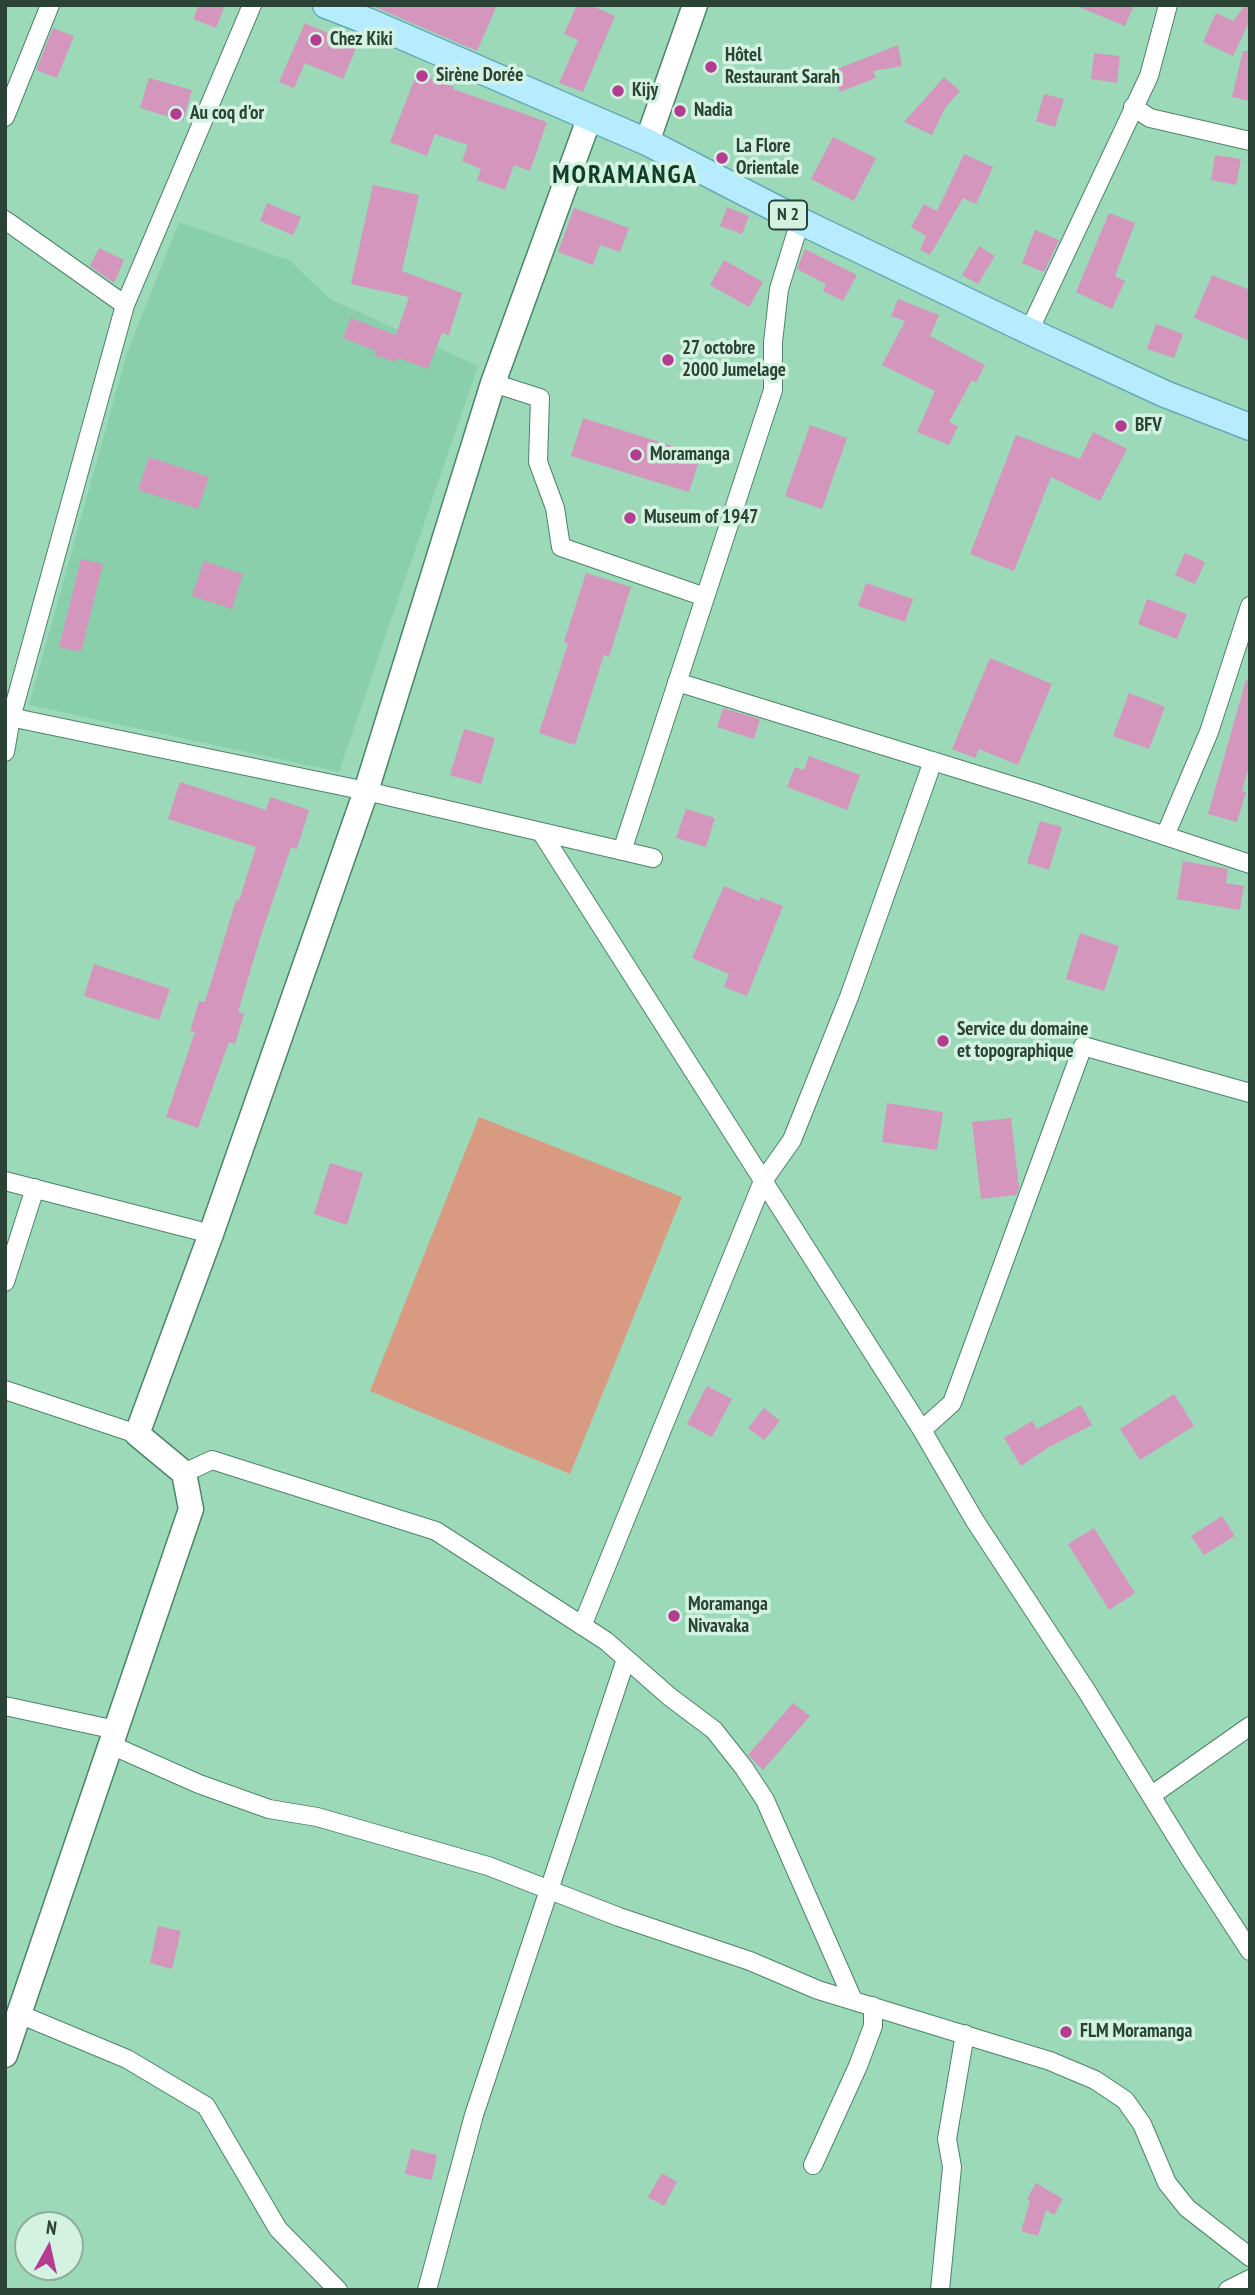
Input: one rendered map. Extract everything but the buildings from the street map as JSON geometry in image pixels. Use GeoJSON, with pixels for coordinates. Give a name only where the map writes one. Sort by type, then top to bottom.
{"type":"FeatureCollection","features":[{"type":"Feature","properties":{"kind":"main road","name":"N 2"},"geometry":{"type":"LineString","coordinates":[[326,5],[647,142],[800,221],[1029,331],[1165,394],[1250,427]]}},
{"type":"Feature","properties":{"kind":"street"},"geometry":{"type":"LineString","coordinates":[[5,117],[50,5]]}},
{"type":"Feature","properties":{"kind":"street"},"geometry":{"type":"LineString","coordinates":[[5,752],[8,717],[125,306],[252,5]]}},
{"type":"Feature","properties":{"kind":"street"},"geometry":{"type":"LineString","coordinates":[[647,142],[695,5]]}},
{"type":"Feature","properties":{"kind":"street"},"geometry":{"type":"LineString","coordinates":[[1029,331],[1149,76],[1168,5]]}},
{"type":"Feature","properties":{"kind":"street"},"geometry":{"type":"LineString","coordinates":[[1133,107],[1150,118],[1250,141]]}},
{"type":"Feature","properties":{"kind":"street"},"geometry":{"type":"LineString","coordinates":[[137,1434],[211,1234],[366,791],[493,383],[589,119]]}},
{"type":"Feature","properties":{"kind":"street"},"geometry":{"type":"LineString","coordinates":[[5,220],[125,306]]}},
{"type":"Feature","properties":{"kind":"street"},"geometry":{"type":"LineString","coordinates":[[622,851],[773,390],[779,289],[800,221]]}},
{"type":"Feature","properties":{"kind":"street"},"geometry":{"type":"LineString","coordinates":[[493,383],[540,398],[538,462],[555,508],[561,547],[705,597]]}},
{"type":"Feature","properties":{"kind":"street"},"geometry":{"type":"LineString","coordinates":[[1165,836],[1209,732],[1250,606]]}},
{"type":"Feature","properties":{"kind":"street"},"geometry":{"type":"LineString","coordinates":[[677,682],[933,761],[1250,864]]}},
{"type":"Feature","properties":{"kind":"street"},"geometry":{"type":"LineString","coordinates":[[8,717],[366,791],[653,859]]}},
{"type":"Feature","properties":{"kind":"street"},"geometry":{"type":"LineString","coordinates":[[582,1626],[763,1181],[792,1140],[849,997],[933,761]]}},
{"type":"Feature","properties":{"kind":"street"},"geometry":{"type":"LineString","coordinates":[[541,832],[922,1430],[975,1521],[1086,1689],[1250,1951]]}},
{"type":"Feature","properties":{"kind":"street"},"geometry":{"type":"LineString","coordinates":[[922,1430],[952,1403],[1083,1046],[1250,1093]]}},
{"type":"Feature","properties":{"kind":"street"},"geometry":{"type":"LineString","coordinates":[[5,1181],[211,1234]]}},
{"type":"Feature","properties":{"kind":"street"},"geometry":{"type":"LineString","coordinates":[[5,1282],[35,1188]]}},
{"type":"Feature","properties":{"kind":"street"},"geometry":{"type":"LineString","coordinates":[[5,1390],[137,1434],[184,1473],[191,1509],[5,2056]]}},
{"type":"Feature","properties":{"kind":"street"},"geometry":{"type":"LineString","coordinates":[[184,1473],[212,1460],[436,1531],[606,1641],[714,1730],[751,1779],[765,1800],[853,2000]]}},
{"type":"Feature","properties":{"kind":"street"},"geometry":{"type":"LineString","coordinates":[[427,2290],[474,2115],[626,1659]]}},
{"type":"Feature","properties":{"kind":"street"},"geometry":{"type":"LineString","coordinates":[[5,1706],[113,1738],[199,1784],[269,1809],[317,1817],[488,1866],[549,1891],[750,1961],[818,1990],[1050,2061],[1095,2080],[1125,2100],[1142,2124],[1167,2183],[1187,2208],[1250,2257]]}},
{"type":"Feature","properties":{"kind":"street"},"geometry":{"type":"LineString","coordinates":[[1152,1795],[1250,1727]]}},
{"type":"Feature","properties":{"kind":"street"},"geometry":{"type":"LineString","coordinates":[[813,2165],[858,2066],[873,2026],[873,2006]]}},
{"type":"Feature","properties":{"kind":"street"},"geometry":{"type":"LineString","coordinates":[[19,2014],[127,2059],[206,2106],[278,2229],[338,2290]]}},
{"type":"Feature","properties":{"kind":"street"},"geometry":{"type":"LineString","coordinates":[[940,2290],[952,2167],[947,2139],[965,2034]]}},
{"type":"Feature","properties":{"kind":"street"},"geometry":{"type":"LineString","coordinates":[[1228,2290],[1250,2279]]}},
{"type":"Feature","properties":{"kind":"shaded area"},"geometry":{"type":"Polygon","coordinates":[[[179,222],[291,261],[330,299],[478,366],[339,772],[29,705],[127,353],[179,222]]]}},
{"type":"Feature","properties":{"kind":"shaded area"},"geometry":{"type":"Polygon","coordinates":[[[479,1117],[682,1197],[570,1474],[370,1391],[479,1117]]]}},
{"type":"Feature","properties":{"kind":"place","name":"Chez Kiki"},"geometry":{"type":"Point","coordinates":[316,40]}},
{"type":"Feature","properties":{"kind":"place","name":"Hôtel Restaurant Sarah"},"geometry":{"type":"Point","coordinates":[711,67]}},
{"type":"Feature","properties":{"kind":"place","name":"Sirène Dorée"},"geometry":{"type":"Point","coordinates":[422,76]}},
{"type":"Feature","properties":{"kind":"place","name":"Kijy"},"geometry":{"type":"Point","coordinates":[618,91]}},
{"type":"Feature","properties":{"kind":"place","name":"Nadia"},"geometry":{"type":"Point","coordinates":[680,111]}},
{"type":"Feature","properties":{"kind":"place","name":"Au coq d'or"},"geometry":{"type":"Point","coordinates":[176,114]}},
{"type":"Feature","properties":{"kind":"place","name":"La Flore Orientale"},"geometry":{"type":"Point","coordinates":[722,158]}},
{"type":"Feature","properties":{"kind":"place","name":"27 octobre 2000 Jumelage"},"geometry":{"type":"Point","coordinates":[668,360]}},
{"type":"Feature","properties":{"kind":"place","name":"BFV"},"geometry":{"type":"Point","coordinates":[1121,426]}},
{"type":"Feature","properties":{"kind":"place","name":"Moramanga"},"geometry":{"type":"Point","coordinates":[636,455]}},
{"type":"Feature","properties":{"kind":"place","name":"Museum of 1947"},"geometry":{"type":"Point","coordinates":[630,518]}},
{"type":"Feature","properties":{"kind":"place","name":"Service du domaine et topographique"},"geometry":{"type":"Point","coordinates":[943,1041]}},
{"type":"Feature","properties":{"kind":"place","name":"Moramanga Nivavaka"},"geometry":{"type":"Point","coordinates":[674,1616]}},
{"type":"Feature","properties":{"kind":"place","name":"FLM Moramanga"},"geometry":{"type":"Point","coordinates":[1066,2032]}},
{"type":"Feature","properties":{"kind":"district","name":"MORAMANGA"},"geometry":{"type":"Point","coordinates":[625,176]}}]}
